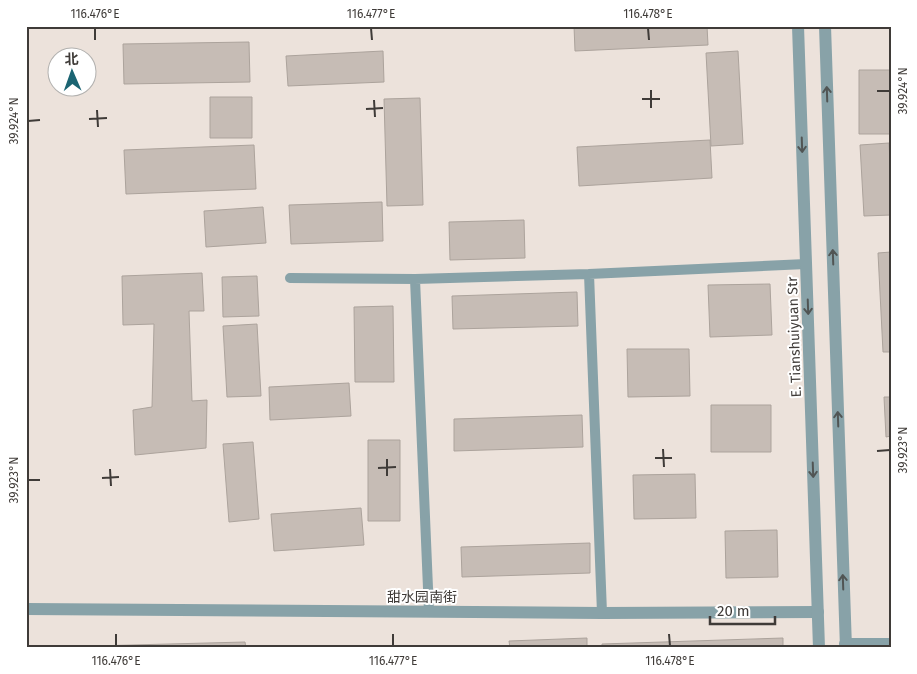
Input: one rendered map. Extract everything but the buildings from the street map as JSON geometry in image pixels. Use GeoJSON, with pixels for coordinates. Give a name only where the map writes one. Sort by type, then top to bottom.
{"type":"FeatureCollection","features":[{"type":"Feature","properties":{"kind":"street","name":"E. Tianshuiyuan Str"},"geometry":{"type":"LineString","coordinates":[[798,26],[819,648]]}},
{"type":"Feature","properties":{"kind":"street"},"geometry":{"type":"LineString","coordinates":[[825,26],[845,646],[891,644]]}},
{"type":"Feature","properties":{"kind":"street","name":"甜水园南街"},"geometry":{"type":"LineString","coordinates":[[26,609],[602,613],[818,612]]}},
{"type":"Feature","properties":{"kind":"lane"},"geometry":{"type":"LineString","coordinates":[[290,278],[415,279],[589,274],[806,264]]}},
{"type":"Feature","properties":{"kind":"lane"},"geometry":{"type":"LineString","coordinates":[[589,274],[602,613]]}},
{"type":"Feature","properties":{"kind":"lane"},"geometry":{"type":"LineString","coordinates":[[415,279],[429,612]]}}]}
